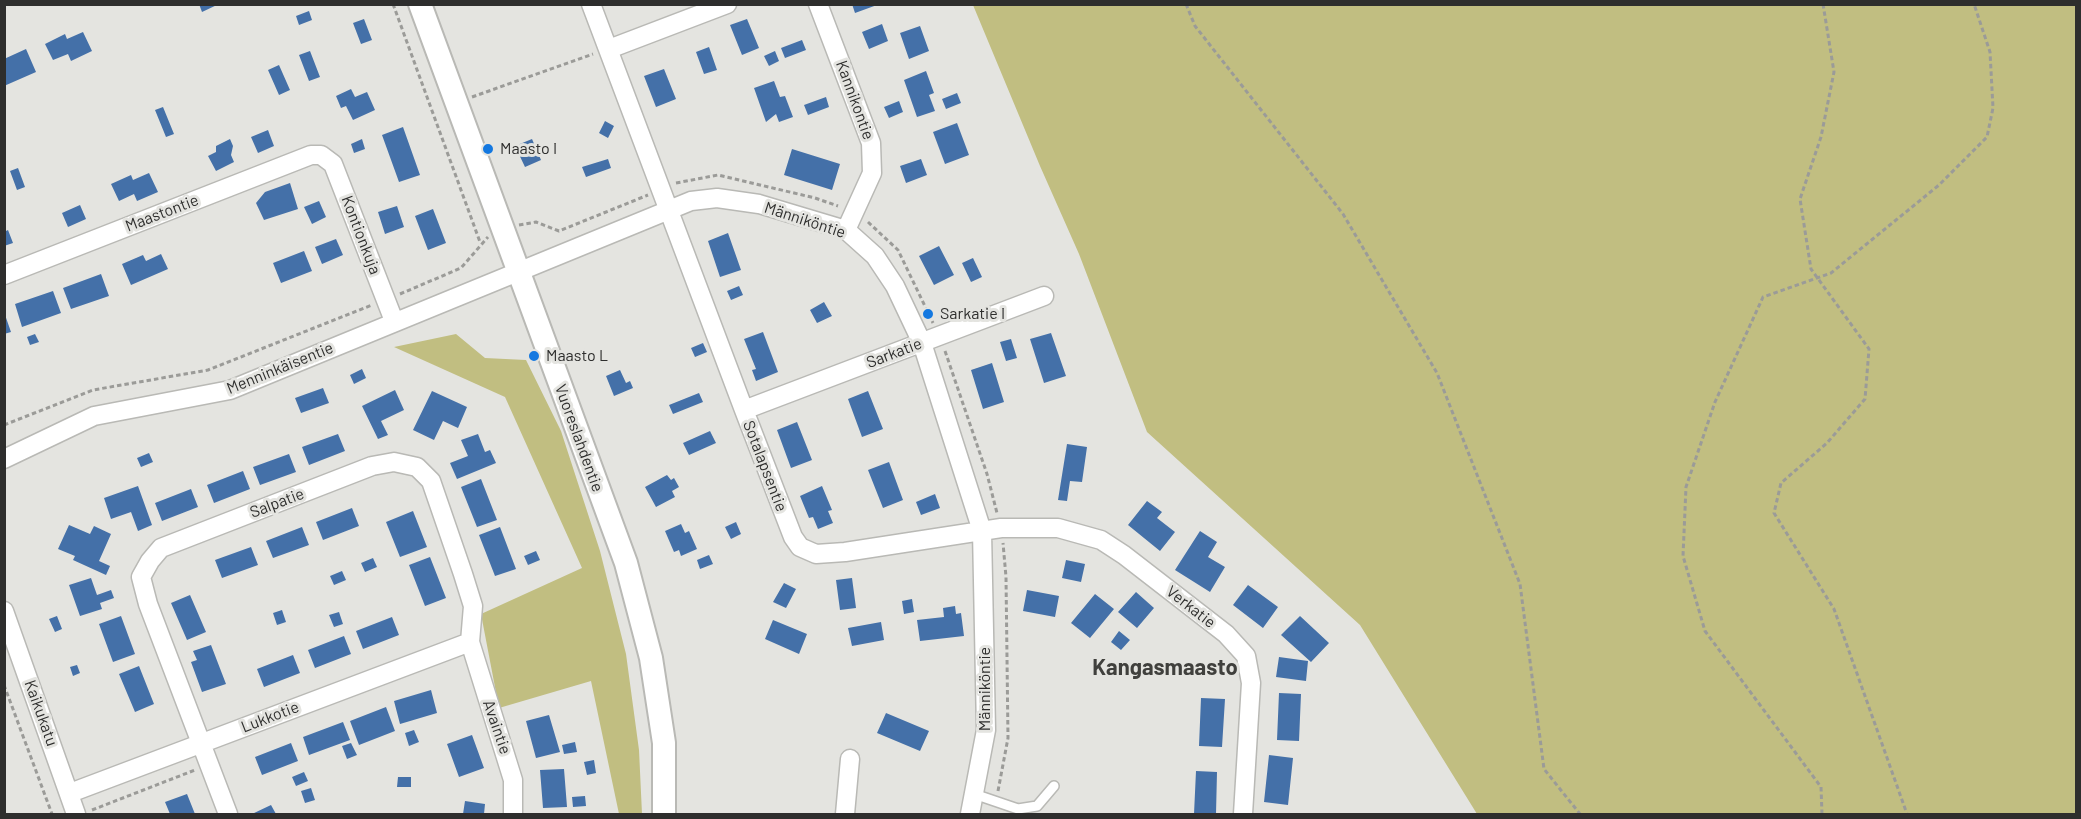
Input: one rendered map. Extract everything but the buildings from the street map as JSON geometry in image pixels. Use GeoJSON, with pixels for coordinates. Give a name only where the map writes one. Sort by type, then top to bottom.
{"type":"FeatureCollection","features":[{"type":"Feature","properties":{"kind":"street","name":"Vuoreslahdentie"},"geometry":{"type":"LineString","coordinates":[[420,4],[629,574],[651,658],[664,743],[664,814]]}},
{"type":"Feature","properties":{"kind":"street","name":"Sotalapsentie"},"geometry":{"type":"LineString","coordinates":[[591,4],[744,410],[793,537],[800,547],[816,554],[845,552],[982,531]]}},
{"type":"Feature","properties":{"kind":"street"},"geometry":{"type":"LineString","coordinates":[[609,49],[727,4]]}},
{"type":"Feature","properties":{"kind":"street","name":"Kannikontie"},"geometry":{"type":"LineString","coordinates":[[818,4],[871,143],[872,173],[846,230]]}},
{"type":"Feature","properties":{"kind":"street","name":"Maastontie"},"geometry":{"type":"LineString","coordinates":[[4,275],[311,155],[321,155]]}},
{"type":"Feature","properties":{"kind":"street","name":"Kontionkuja"},"geometry":{"type":"LineString","coordinates":[[321,155],[333,164],[394,321]]}},
{"type":"Feature","properties":{"kind":"street","name":"Männiköntie"},"geometry":{"type":"LineString","coordinates":[[518,272],[669,209],[691,201],[717,198],[759,204],[846,230],[875,256],[894,286],[922,343],[982,531],[986,730],[970,814]]}},
{"type":"Feature","properties":{"kind":"street","name":"Menninkäisentie"},"geometry":{"type":"LineString","coordinates":[[4,459],[94,416],[230,390],[518,272]]}},
{"type":"Feature","properties":{"kind":"street","name":"Sarkatie"},"geometry":{"type":"LineString","coordinates":[[744,410],[1044,296]]}},
{"type":"Feature","properties":{"kind":"street","name":"Salpatie"},"geometry":{"type":"LineString","coordinates":[[200,743],[148,604],[141,577],[150,561],[161,548],[372,466],[394,462],[417,467],[431,481],[473,606],[470,642]]}},
{"type":"Feature","properties":{"kind":"street","name":"Verkatie"},"geometry":{"type":"LineString","coordinates":[[982,531],[1001,528],[1058,528],[1101,540],[1124,555],[1240,647],[1246,656],[1251,683],[1243,814]]}},
{"type":"Feature","properties":{"kind":"street","name":"Kaikukatu"},"geometry":{"type":"LineString","coordinates":[[4,612],[70,793],[83,813]]}},
{"type":"Feature","properties":{"kind":"street","name":"Lukkotie"},"geometry":{"type":"LineString","coordinates":[[70,793],[470,642]]}},
{"type":"Feature","properties":{"kind":"street","name":"Avaintie"},"geometry":{"type":"LineString","coordinates":[[470,642],[513,780],[513,814]]}},
{"type":"Feature","properties":{"kind":"street"},"geometry":{"type":"LineString","coordinates":[[200,743],[228,814]]}},
{"type":"Feature","properties":{"kind":"street"},"geometry":{"type":"LineString","coordinates":[[845,814],[850,759]]}},
{"type":"Feature","properties":{"kind":"lane"},"geometry":{"type":"LineString","coordinates":[[974,794],[1018,809],[1037,806],[1054,786]]}},
{"type":"Feature","properties":{"kind":"path"},"geometry":{"type":"LineString","coordinates":[[393,4],[480,243]]}},
{"type":"Feature","properties":{"kind":"path"},"geometry":{"type":"LineString","coordinates":[[1185,4],[1195,26],[1343,214],[1437,374],[1520,584],[1544,769],[1580,814]]}},
{"type":"Feature","properties":{"kind":"path"},"geometry":{"type":"LineString","coordinates":[[1823,4],[1834,72],[1821,137],[1800,200],[1811,269],[1869,349],[1865,399],[1827,443],[1781,483],[1774,513],[1834,609],[1907,814]]}},
{"type":"Feature","properties":{"kind":"path"},"geometry":{"type":"LineString","coordinates":[[1822,814],[1821,787],[1705,631],[1683,556],[1686,487],[1716,402],[1763,297],[1831,273],[1939,185],[1987,137],[1993,108],[1990,52],[1974,4]]}},
{"type":"Feature","properties":{"kind":"path"},"geometry":{"type":"LineString","coordinates":[[457,102],[609,49]]}},
{"type":"Feature","properties":{"kind":"path"},"geometry":{"type":"LineString","coordinates":[[4,425],[93,390],[208,370],[461,268],[487,237],[536,222],[559,231],[684,180],[718,175],[815,198],[855,213],[879,230],[897,250],[940,335],[987,474],[1001,528],[1006,577],[1008,738],[996,801]]}},
{"type":"Feature","properties":{"kind":"path"},"geometry":{"type":"LineString","coordinates":[[4,685],[52,814]]}},
{"type":"Feature","properties":{"kind":"path"},"geometry":{"type":"LineString","coordinates":[[83,813],[209,765]]}},
{"type":"Feature","properties":{"kind":"shaded area"},"geometry":{"type":"Polygon","coordinates":[[[973,5],[2076,5],[2076,814],[1477,814],[1360,625],[1147,432],[1079,254],[973,5]]]}},
{"type":"Feature","properties":{"kind":"shaded area"},"geometry":{"type":"Polygon","coordinates":[[[456,334],[485,358],[526,360],[561,431],[600,551],[626,654],[639,750],[642,814],[619,814],[591,681],[499,708],[481,614],[582,568],[505,397],[394,347],[456,334]]]}},
{"type":"Feature","properties":{"kind":"place","name":"Maasto I"},"geometry":{"type":"Point","coordinates":[488,149]}},
{"type":"Feature","properties":{"kind":"place","name":"Sarkatie I"},"geometry":{"type":"Point","coordinates":[928,314]}},
{"type":"Feature","properties":{"kind":"place","name":"Maasto L"},"geometry":{"type":"Point","coordinates":[534,356]}},
{"type":"Feature","properties":{"kind":"district","name":"Kangasmaasto"},"geometry":{"type":"Point","coordinates":[1165,668]}}]}
